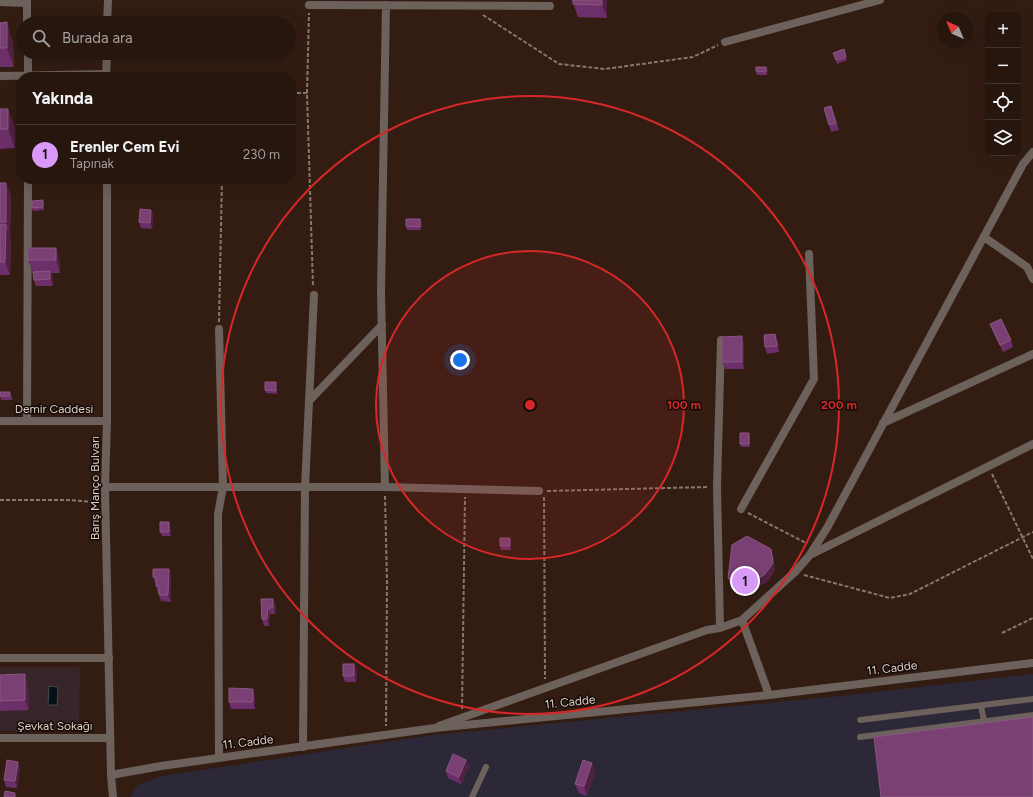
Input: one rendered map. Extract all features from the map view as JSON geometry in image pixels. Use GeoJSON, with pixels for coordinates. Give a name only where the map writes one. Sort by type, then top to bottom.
{"type":"FeatureCollection","features":[{"type":"Feature","properties":{"kind":"street"},"geometry":{"type":"LineString","coordinates":[[107,16],[108,0]]}},
{"type":"Feature","properties":{"kind":"street"},"geometry":{"type":"LineString","coordinates":[[724,42],[880,0]]}},
{"type":"Feature","properties":{"kind":"street"},"geometry":{"type":"LineString","coordinates":[[0,2],[27,1],[27,16]]}},
{"type":"Feature","properties":{"kind":"street"},"geometry":{"type":"LineString","coordinates":[[309,5],[550,6]]}},
{"type":"Feature","properties":{"kind":"street"},"geometry":{"type":"LineString","coordinates":[[385,487],[382,325],[386,6]]}},
{"type":"Feature","properties":{"kind":"street"},"geometry":{"type":"LineString","coordinates":[[28,60],[28,72]]}},
{"type":"Feature","properties":{"kind":"street"},"geometry":{"type":"LineString","coordinates":[[106,72],[107,60]]}},
{"type":"Feature","properties":{"kind":"street"},"geometry":{"type":"LineString","coordinates":[[0,76],[16,76]]}},
{"type":"Feature","properties":{"kind":"street"},"geometry":{"type":"LineString","coordinates":[[435,728],[707,630],[720,628],[742,620],[796,572],[809,556],[827,528],[1023,164],[1033,152]]}},
{"type":"Feature","properties":{"kind":"street"},"geometry":{"type":"LineString","coordinates":[[27,421],[28,184]]}},
{"type":"Feature","properties":{"kind":"street","name":"Barış Manço Bulvarı"},"geometry":{"type":"LineString","coordinates":[[107,184],[107,421],[105,487],[110,738],[113,797]]}},
{"type":"Feature","properties":{"kind":"street"},"geometry":{"type":"LineString","coordinates":[[984,237],[1027,267],[1033,279]]}},
{"type":"Feature","properties":{"kind":"street"},"geometry":{"type":"LineString","coordinates":[[741,510],[814,380],[809,254]]}},
{"type":"Feature","properties":{"kind":"street"},"geometry":{"type":"LineString","coordinates":[[303,747],[305,487],[314,296]]}},
{"type":"Feature","properties":{"kind":"street"},"geometry":{"type":"LineString","coordinates":[[309,401],[382,325]]}},
{"type":"Feature","properties":{"kind":"street"},"geometry":{"type":"LineString","coordinates":[[219,329],[223,487],[218,514],[219,758]]}},
{"type":"Feature","properties":{"kind":"street"},"geometry":{"type":"LineString","coordinates":[[720,628],[717,487],[721,340]]}},
{"type":"Feature","properties":{"kind":"street"},"geometry":{"type":"LineString","coordinates":[[883,423],[1033,354]]}},
{"type":"Feature","properties":{"kind":"street","name":"Demir Caddesi"},"geometry":{"type":"LineString","coordinates":[[0,421],[107,421]]}},
{"type":"Feature","properties":{"kind":"street"},"geometry":{"type":"LineString","coordinates":[[809,556],[1033,444]]}},
{"type":"Feature","properties":{"kind":"street"},"geometry":{"type":"LineString","coordinates":[[105,487],[385,487],[539,491]]}},
{"type":"Feature","properties":{"kind":"street"},"geometry":{"type":"LineString","coordinates":[[742,620],[769,695]]}},
{"type":"Feature","properties":{"kind":"street"},"geometry":{"type":"LineString","coordinates":[[0,658],[109,658]]}},
{"type":"Feature","properties":{"kind":"street","name":"11. Cadde"},"geometry":{"type":"LineString","coordinates":[[111,775],[161,766],[435,728],[769,695],[1033,663]]}},
{"type":"Feature","properties":{"kind":"street","name":"Şevkat Sokağı"},"geometry":{"type":"LineString","coordinates":[[0,738],[110,738]]}},
{"type":"Feature","properties":{"kind":"lane"},"geometry":{"type":"LineString","coordinates":[[860,720],[1033,699]]}},
{"type":"Feature","properties":{"kind":"lane"},"geometry":{"type":"LineString","coordinates":[[981,706],[984,722]]}},
{"type":"Feature","properties":{"kind":"lane"},"geometry":{"type":"LineString","coordinates":[[860,737],[1033,715]]}},
{"type":"Feature","properties":{"kind":"lane"},"geometry":{"type":"LineString","coordinates":[[472,797],[486,767]]}},
{"type":"Feature","properties":{"kind":"path"},"geometry":{"type":"LineString","coordinates":[[309,5],[307,94],[314,296]]}},
{"type":"Feature","properties":{"kind":"path"},"geometry":{"type":"LineString","coordinates":[[474,6],[478,12],[559,64],[605,69],[693,57],[724,42]]}},
{"type":"Feature","properties":{"kind":"path"},"geometry":{"type":"LineString","coordinates":[[296,93],[307,94]]}},
{"type":"Feature","properties":{"kind":"path"},"geometry":{"type":"LineString","coordinates":[[219,329],[222,184]]}},
{"type":"Feature","properties":{"kind":"path"},"geometry":{"type":"LineString","coordinates":[[988,466],[1033,559]]}},
{"type":"Feature","properties":{"kind":"path"},"geometry":{"type":"LineString","coordinates":[[385,487],[387,582],[386,735]]}},
{"type":"Feature","properties":{"kind":"path"},"geometry":{"type":"LineString","coordinates":[[545,688],[544,491],[717,487]]}},
{"type":"Feature","properties":{"kind":"path"},"geometry":{"type":"LineString","coordinates":[[462,718],[465,489]]}},
{"type":"Feature","properties":{"kind":"path"},"geometry":{"type":"LineString","coordinates":[[0,500],[67,500],[106,502]]}},
{"type":"Feature","properties":{"kind":"path"},"geometry":{"type":"LineString","coordinates":[[741,510],[815,547]]}},
{"type":"Feature","properties":{"kind":"path"},"geometry":{"type":"LineString","coordinates":[[796,572],[890,598],[910,594],[1033,532]]}},
{"type":"Feature","properties":{"kind":"path"},"geometry":{"type":"LineString","coordinates":[[1002,633],[1033,618]]}},
{"type":"Feature","properties":{"kind":"shaded area"},"geometry":{"type":"Polygon","coordinates":[[[0,667],[80,667],[79,731],[0,731],[0,667]]]}},
{"type":"Feature","properties":{"kind":"shaded area"},"geometry":{"type":"Polygon","coordinates":[[[1033,674],[1033,797],[130,797],[138,785],[162,776],[433,735],[841,696],[1033,674]]]}},
{"type":"Feature","properties":{"kind":"shaded area"},"geometry":{"type":"Polygon","coordinates":[[[49,686],[58,687],[57,705],[48,705],[49,686]]]}},
{"type":"Feature","properties":{"kind":"building"},"geometry":{"type":"Polygon","coordinates":[[[573,0],[602,0],[602,5],[573,4],[573,0]]]}},
{"type":"Feature","properties":{"kind":"building"},"geometry":{"type":"Polygon","coordinates":[[[7,22],[7,48],[0,48],[0,23],[7,22]]]}},
{"type":"Feature","properties":{"kind":"building"},"geometry":{"type":"Polygon","coordinates":[[[844,49],[846,57],[836,60],[833,53],[844,49]]]}},
{"type":"Feature","properties":{"kind":"building"},"geometry":{"type":"Polygon","coordinates":[[[756,67],[766,67],[766,72],[756,71],[756,67]]]}},
{"type":"Feature","properties":{"kind":"building"},"geometry":{"type":"Polygon","coordinates":[[[831,106],[836,123],[829,125],[824,108],[831,106]]]}},
{"type":"Feature","properties":{"kind":"building"},"geometry":{"type":"Polygon","coordinates":[[[0,109],[8,109],[8,129],[0,129],[0,109]]]}},
{"type":"Feature","properties":{"kind":"building"},"geometry":{"type":"Polygon","coordinates":[[[0,183],[6,183],[6,222],[0,222],[0,183]]]}},
{"type":"Feature","properties":{"kind":"building"},"geometry":{"type":"Polygon","coordinates":[[[43,200],[43,207],[32,208],[32,201],[43,200]]]}},
{"type":"Feature","properties":{"kind":"building"},"geometry":{"type":"Polygon","coordinates":[[[140,209],[151,210],[150,223],[139,222],[140,209]]]}},
{"type":"Feature","properties":{"kind":"building"},"geometry":{"type":"Polygon","coordinates":[[[406,219],[420,219],[420,227],[406,226],[406,219]]]}},
{"type":"Feature","properties":{"kind":"building"},"geometry":{"type":"Polygon","coordinates":[[[0,225],[6,225],[5,262],[0,262],[0,225]]]}},
{"type":"Feature","properties":{"kind":"building"},"geometry":{"type":"Polygon","coordinates":[[[28,248],[56,248],[56,260],[28,260],[28,248]]]}},
{"type":"Feature","properties":{"kind":"building"},"geometry":{"type":"Polygon","coordinates":[[[50,271],[50,279],[34,280],[33,272],[50,271]]]}},
{"type":"Feature","properties":{"kind":"building"},"geometry":{"type":"Polygon","coordinates":[[[1001,319],[1011,340],[1000,345],[990,324],[1001,319]]]}},
{"type":"Feature","properties":{"kind":"building"},"geometry":{"type":"Polygon","coordinates":[[[775,334],[777,346],[765,347],[764,335],[775,334]]]}},
{"type":"Feature","properties":{"kind":"building"},"geometry":{"type":"Polygon","coordinates":[[[742,336],[742,362],[722,362],[722,337],[742,336]]]}},
{"type":"Feature","properties":{"kind":"building"},"geometry":{"type":"Polygon","coordinates":[[[265,382],[276,382],[276,391],[265,390],[265,382]]]}},
{"type":"Feature","properties":{"kind":"building"},"geometry":{"type":"Polygon","coordinates":[[[0,392],[10,392],[10,396],[0,396],[0,392]]]}},
{"type":"Feature","properties":{"kind":"building"},"geometry":{"type":"Polygon","coordinates":[[[740,433],[749,433],[749,444],[740,444],[740,433]]]}},
{"type":"Feature","properties":{"kind":"building"},"geometry":{"type":"Polygon","coordinates":[[[160,522],[169,522],[169,532],[160,532],[160,522]]]}},
{"type":"Feature","properties":{"kind":"building"},"geometry":{"type":"Polygon","coordinates":[[[747,536],[771,549],[773,563],[765,574],[746,587],[728,578],[732,545],[747,536]]]}},
{"type":"Feature","properties":{"kind":"building"},"geometry":{"type":"Polygon","coordinates":[[[500,538],[510,538],[510,546],[500,546],[500,538]]]}},
{"type":"Feature","properties":{"kind":"building"},"geometry":{"type":"Polygon","coordinates":[[[153,569],[169,569],[168,595],[159,595],[159,586],[156,586],[156,577],[153,577],[153,569]]]}},
{"type":"Feature","properties":{"kind":"building"},"geometry":{"type":"Polygon","coordinates":[[[261,599],[273,599],[273,608],[268,608],[267,619],[262,619],[261,599]]]}},
{"type":"Feature","properties":{"kind":"building"},"geometry":{"type":"Polygon","coordinates":[[[343,664],[354,664],[354,676],[343,676],[343,664]]]}},
{"type":"Feature","properties":{"kind":"building"},"geometry":{"type":"Polygon","coordinates":[[[25,674],[25,700],[0,701],[0,675],[25,674]]]}},
{"type":"Feature","properties":{"kind":"building"},"geometry":{"type":"Polygon","coordinates":[[[229,688],[253,689],[253,702],[229,702],[229,688]]]}},
{"type":"Feature","properties":{"kind":"building"},"geometry":{"type":"Polygon","coordinates":[[[1033,717],[1033,797],[881,797],[874,737],[1033,717]]]}},
{"type":"Feature","properties":{"kind":"building"},"geometry":{"type":"Polygon","coordinates":[[[453,754],[466,760],[459,777],[446,771],[453,754]]]}},
{"type":"Feature","properties":{"kind":"building"},"geometry":{"type":"Polygon","coordinates":[[[7,760],[18,762],[15,781],[4,780],[7,760]]]}},
{"type":"Feature","properties":{"kind":"building"},"geometry":{"type":"Polygon","coordinates":[[[583,760],[592,763],[584,786],[575,784],[583,760]]]}},
{"type":"Feature","properties":{"kind":"building"},"geometry":{"type":"Polygon","coordinates":[[[5,791],[15,793],[15,797],[4,797],[5,791]]]}},
{"type":"Feature","properties":{"kind":"place","name":"Erenler Cem Evi"},"geometry":{"type":"Point","coordinates":[745,581]}}]}
